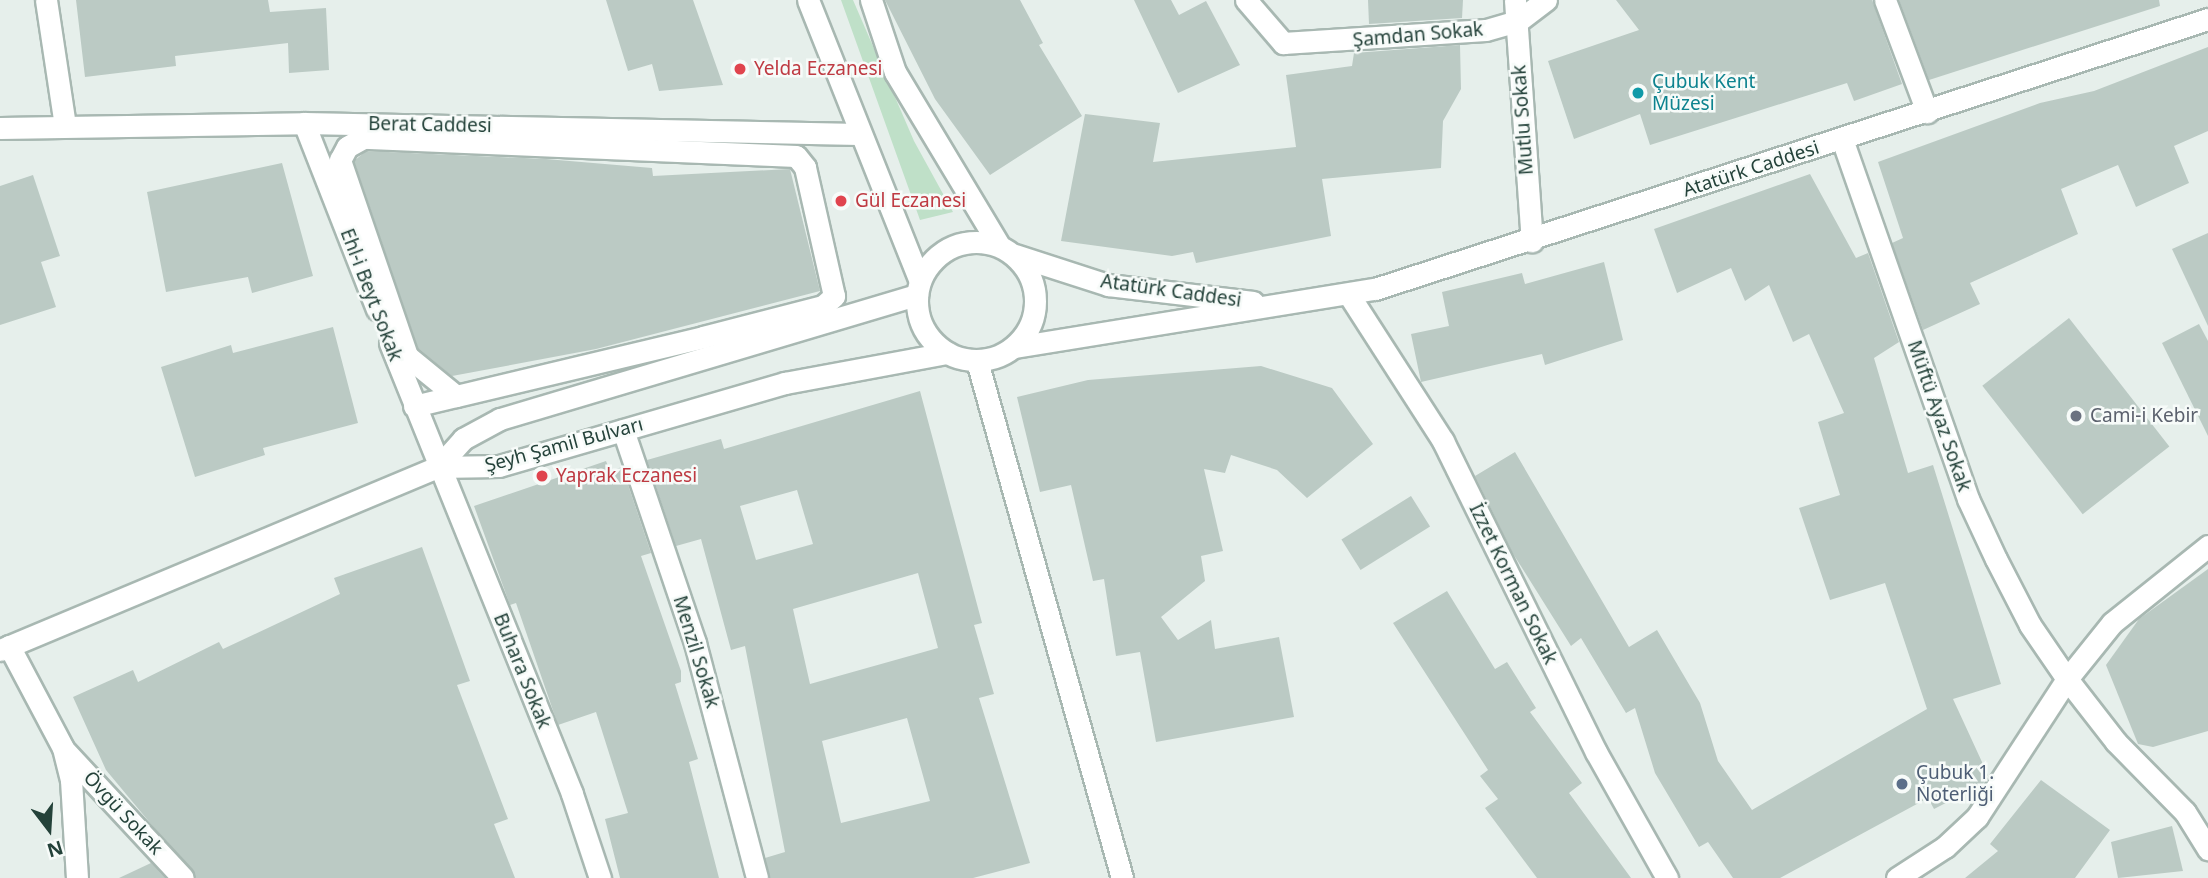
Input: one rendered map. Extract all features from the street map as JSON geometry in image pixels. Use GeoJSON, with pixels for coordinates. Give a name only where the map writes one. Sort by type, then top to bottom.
{"type":"FeatureCollection","features":[{"type":"Feature","properties":{"kind":"street"},"geometry":{"type":"LineString","coordinates":[[46,0],[65,125]]}},
{"type":"Feature","properties":{"kind":"street"},"geometry":{"type":"LineString","coordinates":[[808,0],[918,288],[923,329],[947,353],[977,361],[1015,347],[1035,311],[1028,270],[1007,250],[895,72],[871,0]]}},
{"type":"Feature","properties":{"kind":"street","name":"Şamdan Sokak"},"geometry":{"type":"LineString","coordinates":[[1246,0],[1283,43],[1486,30],[1517,10],[1546,0]]}},
{"type":"Feature","properties":{"kind":"street"},"geometry":{"type":"LineString","coordinates":[[1885,0],[1927,112]]}},
{"type":"Feature","properties":{"kind":"street","name":"Mutlu Sokak"},"geometry":{"type":"LineString","coordinates":[[1517,10],[1519,102],[1532,241]]}},
{"type":"Feature","properties":{"kind":"street","name":"Atatürk Caddesi"},"geometry":{"type":"LineString","coordinates":[[1015,347],[1349,295],[1532,241],[2208,19]]}},
{"type":"Feature","properties":{"kind":"street","name":"Berat Caddesi"},"geometry":{"type":"LineString","coordinates":[[0,128],[304,123],[859,134]]}},
{"type":"Feature","properties":{"kind":"street","name":"Ehl-i Beyt Sokak"},"geometry":{"type":"LineString","coordinates":[[304,123],[438,467]]}},
{"type":"Feature","properties":{"kind":"street"},"geometry":{"type":"LineString","coordinates":[[414,406],[456,396],[823,306],[834,296],[804,167],[796,156],[363,138],[347,147],[340,160],[407,356],[456,396]]}},
{"type":"Feature","properties":{"kind":"street","name":"Müftü Ayaz Sokak"},"geometry":{"type":"LineString","coordinates":[[1842,139],[1968,499],[2030,625],[2067,679],[2116,742],[2185,812],[2208,849]]}},
{"type":"Feature","properties":{"kind":"street"},"geometry":{"type":"LineString","coordinates":[[438,467],[463,439],[500,419],[918,288],[943,251],[980,241],[1007,250]]}},
{"type":"Feature","properties":{"kind":"street","name":"Atatürk Caddesi"},"geometry":{"type":"LineString","coordinates":[[1007,250],[1108,285],[1290,305]]}},
{"type":"Feature","properties":{"kind":"street","name":"İzzet Korman Sokak"},"geometry":{"type":"LineString","coordinates":[[1349,295],[1443,441],[1596,752],[1667,878]]}},
{"type":"Feature","properties":{"kind":"street","name":"Şeyh Şamil Bulvarı"},"geometry":{"type":"LineString","coordinates":[[5,648],[438,467],[499,466],[785,383],[947,353]]}},
{"type":"Feature","properties":{"kind":"street"},"geometry":{"type":"LineString","coordinates":[[977,361],[1122,878]]}},
{"type":"Feature","properties":{"kind":"street","name":"Menzil Sokak"},"geometry":{"type":"LineString","coordinates":[[623,430],[695,643],[757,878]]}},
{"type":"Feature","properties":{"kind":"street","name":"Buhara Sokak"},"geometry":{"type":"LineString","coordinates":[[438,467],[572,794],[600,878]]}},
{"type":"Feature","properties":{"kind":"street"},"geometry":{"type":"LineString","coordinates":[[1897,878],[1945,847],[1977,817],[2067,679],[2112,623],[2208,546]]}},
{"type":"Feature","properties":{"kind":"street"},"geometry":{"type":"LineString","coordinates":[[5,648],[63,748],[71,780],[78,878]]}},
{"type":"Feature","properties":{"kind":"street","name":"Övgü Sokak"},"geometry":{"type":"LineString","coordinates":[[63,748],[183,878]]}},
{"type":"Feature","properties":{"kind":"green space"},"geometry":{"type":"Polygon","coordinates":[[[841,0],[853,0],[914,141],[953,212],[920,220],[841,0]]]}},
{"type":"Feature","properties":{"kind":"building"},"geometry":{"type":"Polygon","coordinates":[[[76,0],[268,0],[270,12],[326,8],[329,70],[289,73],[288,43],[175,56],[176,66],[85,77],[76,0]]]}},
{"type":"Feature","properties":{"kind":"building"},"geometry":{"type":"Polygon","coordinates":[[[606,0],[693,0],[723,85],[659,91],[652,64],[628,71],[606,0]]]}},
{"type":"Feature","properties":{"kind":"building"},"geometry":{"type":"Polygon","coordinates":[[[885,0],[1020,0],[1043,43],[1039,45],[1082,116],[990,175],[935,99],[885,0]]]}},
{"type":"Feature","properties":{"kind":"building"},"geometry":{"type":"Polygon","coordinates":[[[1134,0],[1171,0],[1179,15],[1206,1],[1240,65],[1178,93],[1134,0]]]}},
{"type":"Feature","properties":{"kind":"building"},"geometry":{"type":"Polygon","coordinates":[[[1368,0],[1463,0],[1462,18],[1369,24],[1368,0]]]}},
{"type":"Feature","properties":{"kind":"building"},"geometry":{"type":"Polygon","coordinates":[[[1616,0],[1872,0],[1902,84],[1854,101],[1847,83],[1650,145],[1640,114],[1574,139],[1548,61],[1639,30],[1616,0]]]}},
{"type":"Feature","properties":{"kind":"building"},"geometry":{"type":"Polygon","coordinates":[[[1899,0],[2159,0],[2160,6],[1929,80],[1899,0]]]}},
{"type":"Feature","properties":{"kind":"building"},"geometry":{"type":"Polygon","coordinates":[[[1460,45],[1461,89],[1443,121],[1441,168],[1322,179],[1331,236],[1196,263],[1193,252],[1172,256],[1061,241],[1085,114],[1160,123],[1153,162],[1296,147],[1286,75],[1352,66],[1354,53],[1460,45]]]}},
{"type":"Feature","properties":{"kind":"building"},"geometry":{"type":"Polygon","coordinates":[[[2208,47],[2208,131],[2174,146],[2189,183],[2136,207],[2118,165],[2061,189],[2078,234],[1970,283],[1980,304],[1923,330],[1892,243],[1903,238],[1878,162],[2040,103],[2094,91],[2208,47]]]}},
{"type":"Feature","properties":{"kind":"building"},"geometry":{"type":"Polygon","coordinates":[[[366,151],[546,159],[652,168],[653,176],[790,169],[820,291],[596,349],[452,376],[418,348],[354,161],[366,151]]]}},
{"type":"Feature","properties":{"kind":"building"},"geometry":{"type":"Polygon","coordinates":[[[282,163],[313,276],[252,293],[248,277],[166,292],[147,192],[282,163]]]}},
{"type":"Feature","properties":{"kind":"building"},"geometry":{"type":"Polygon","coordinates":[[[1810,174],[1856,258],[1868,253],[1899,342],[1874,358],[1908,473],[1933,465],[2001,684],[1953,699],[1988,775],[1983,784],[1934,809],[1928,798],[1780,878],[1733,878],[1708,842],[1699,847],[1655,773],[1635,708],[1626,713],[1581,638],[1571,646],[1512,552],[1475,476],[1515,452],[1629,647],[1657,630],[1700,703],[1718,761],[1752,810],[1927,709],[1885,583],[1830,600],[1799,508],[1840,495],[1818,422],[1844,413],[1809,334],[1793,342],[1769,285],[1745,301],[1731,268],[1677,293],[1654,229],[1810,174]]]}},
{"type":"Feature","properties":{"kind":"building"},"geometry":{"type":"Polygon","coordinates":[[[33,175],[60,256],[41,262],[56,307],[0,325],[0,186],[33,175]]]}},
{"type":"Feature","properties":{"kind":"building"},"geometry":{"type":"Polygon","coordinates":[[[2208,233],[2208,326],[2172,249],[2208,233]]]}},
{"type":"Feature","properties":{"kind":"building"},"geometry":{"type":"Polygon","coordinates":[[[1604,262],[1623,340],[1545,365],[1542,354],[1421,382],[1411,334],[1449,326],[1442,292],[1522,273],[1525,284],[1604,262]]]}},
{"type":"Feature","properties":{"kind":"building","name":"Cami-i Kebir"},"geometry":{"type":"Polygon","coordinates":[[[2069,318],[2169,446],[2083,514],[1982,386],[2069,318]]]}},
{"type":"Feature","properties":{"kind":"building"},"geometry":{"type":"Polygon","coordinates":[[[2199,324],[2208,341],[2208,436],[2162,343],[2199,324]]]}},
{"type":"Feature","properties":{"kind":"building"},"geometry":{"type":"Polygon","coordinates":[[[333,327],[358,423],[263,448],[265,455],[195,477],[161,367],[231,345],[233,353],[333,327]]]}},
{"type":"Feature","properties":{"kind":"building"},"geometry":{"type":"Polygon","coordinates":[[[1261,366],[1332,388],[1373,444],[1307,498],[1277,470],[1231,455],[1225,473],[1204,469],[1223,551],[1201,556],[1205,581],[1161,617],[1178,640],[1211,620],[1215,649],[1279,637],[1294,717],[1156,742],[1140,652],[1116,656],[1104,579],[1093,581],[1071,485],[1040,492],[1017,397],[1088,380],[1261,366]]]}},
{"type":"Feature","properties":{"kind":"building"},"geometry":{"type":"Polygon","coordinates":[[[920,391],[982,623],[974,625],[994,694],[979,698],[1030,863],[973,878],[770,878],[765,858],[785,852],[745,646],[731,650],[701,539],[676,546],[647,460],[721,439],[724,449],[920,391]],[[797,490],[740,506],[756,560],[813,544],[797,490]],[[918,573],[793,609],[810,684],[938,648],[918,573]],[[907,718],[822,741],[841,823],[930,801],[907,718]]]}},
{"type":"Feature","properties":{"kind":"building"},"geometry":{"type":"Polygon","coordinates":[[[606,461],[610,471],[622,467],[651,553],[641,556],[681,671],[681,682],[675,684],[698,759],[689,762],[719,878],[620,878],[605,819],[628,813],[596,712],[558,725],[516,603],[510,605],[474,506],[606,461]]]}},
{"type":"Feature","properties":{"kind":"building"},"geometry":{"type":"Polygon","coordinates":[[[1411,496],[1430,527],[1361,570],[1341,539],[1411,496]]]}},
{"type":"Feature","properties":{"kind":"building"},"geometry":{"type":"Polygon","coordinates":[[[422,547],[470,681],[457,685],[508,819],[494,824],[515,878],[196,878],[106,770],[73,697],[133,670],[138,682],[219,642],[223,649],[340,594],[334,578],[422,547]]]}},
{"type":"Feature","properties":{"kind":"building"},"geometry":{"type":"Polygon","coordinates":[[[2208,569],[2208,731],[2153,747],[2138,744],[2106,665],[2139,619],[2208,569]]]}},
{"type":"Feature","properties":{"kind":"building"},"geometry":{"type":"Polygon","coordinates":[[[1447,591],[1495,669],[1507,662],[1536,708],[1530,712],[1582,783],[1569,793],[1631,878],[1537,878],[1485,808],[1498,799],[1480,776],[1488,770],[1393,623],[1447,591]]]}},
{"type":"Feature","properties":{"kind":"building"},"geometry":{"type":"Polygon","coordinates":[[[2041,780],[2110,830],[2075,878],[1965,878],[1998,851],[1990,844],[2041,780]]]}},
{"type":"Feature","properties":{"kind":"building"},"geometry":{"type":"Polygon","coordinates":[[[2172,826],[2183,871],[2118,878],[2111,842],[2172,826]]]}},
{"type":"Feature","properties":{"kind":"building"},"geometry":{"type":"Polygon","coordinates":[[[151,863],[165,878],[119,878],[151,863]]]}},
{"type":"Feature","properties":{"kind":"place","name":"Yelda Eczanesi"},"geometry":{"type":"Point","coordinates":[740,69]}},
{"type":"Feature","properties":{"kind":"place","name":"Çubuk Kent Müzesi"},"geometry":{"type":"Point","coordinates":[1638,93]}},
{"type":"Feature","properties":{"kind":"place","name":"Gül Eczanesi"},"geometry":{"type":"Point","coordinates":[841,201]}},
{"type":"Feature","properties":{"kind":"place","name":"Cami-i Kebir"},"geometry":{"type":"Point","coordinates":[2076,416]}},
{"type":"Feature","properties":{"kind":"place","name":"Yaprak Eczanesi"},"geometry":{"type":"Point","coordinates":[542,476]}},
{"type":"Feature","properties":{"kind":"place","name":"Çubuk 1. Noterliği"},"geometry":{"type":"Point","coordinates":[1902,784]}}]}
